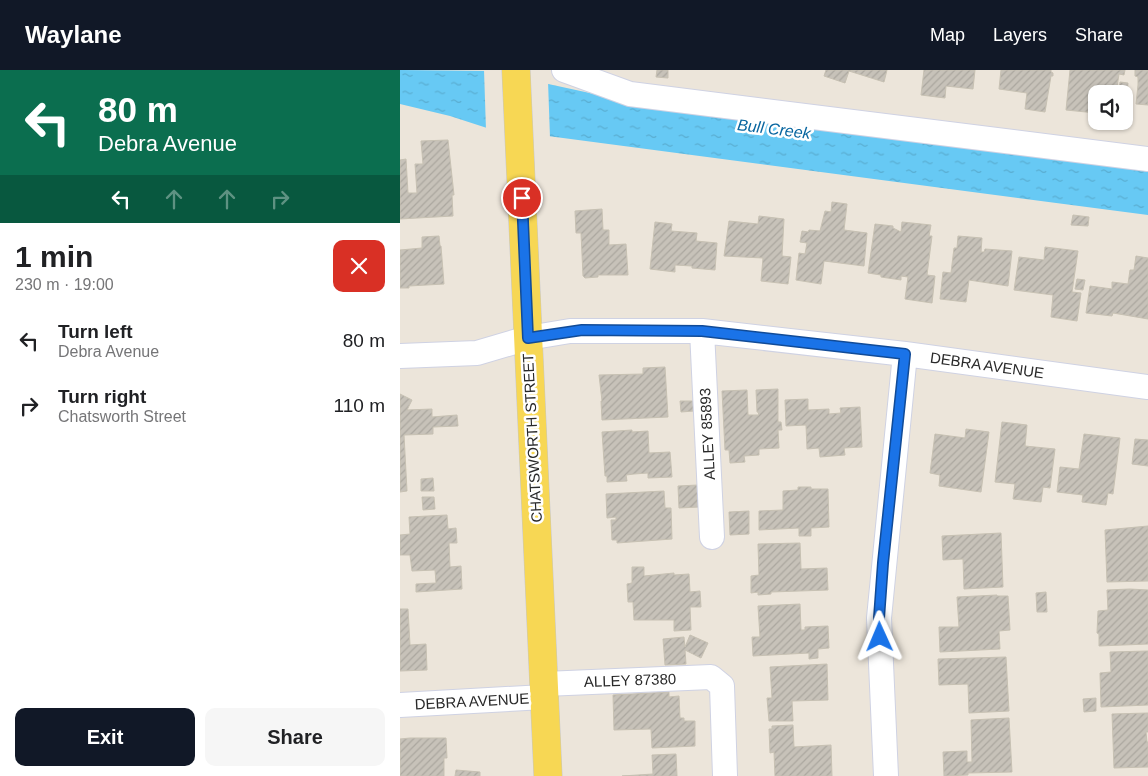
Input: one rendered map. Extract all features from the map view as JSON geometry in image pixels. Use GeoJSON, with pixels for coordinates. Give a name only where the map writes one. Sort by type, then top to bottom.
{"type":"FeatureCollection","features":[{"type":"Feature","properties":{"kind":"main road","name":"CHATSWORTH STREET"},"geometry":{"type":"LineString","coordinates":[[516,71],[548,776]]}},
{"type":"Feature","properties":{"kind":"street"},"geometry":{"type":"LineString","coordinates":[[564,70],[630,94],[1148,159]]}},
{"type":"Feature","properties":{"kind":"street","name":"DEBRA AVENUE"},"geometry":{"type":"LineString","coordinates":[[400,356],[477,353],[528,338],[582,330],[702,331],[905,354],[1148,387]]}},
{"type":"Feature","properties":{"kind":"street","name":"ALLEY 85893"},"geometry":{"type":"LineString","coordinates":[[702,331],[712,537]]}},
{"type":"Feature","properties":{"kind":"street"},"geometry":{"type":"LineString","coordinates":[[886,776],[879,618],[905,354]]}},
{"type":"Feature","properties":{"kind":"street","name":"ALLEY 87380"},"geometry":{"type":"LineString","coordinates":[[544,691],[711,677],[722,686],[725,776]]}},
{"type":"Feature","properties":{"kind":"street","name":"DEBRA AVENUE"},"geometry":{"type":"LineString","coordinates":[[400,705],[544,691]]}},
{"type":"Feature","properties":{"kind":"water","name":"Bull Creek"},"geometry":{"type":"Polygon","coordinates":[[[400,70],[489,71],[622,100],[1148,165],[1148,215],[487,128],[450,116],[400,104],[400,70]]]}},
{"type":"Feature","properties":{"kind":"pier"},"geometry":{"type":"Polygon","coordinates":[[[484,70],[496,70],[548,81],[550,138],[486,130],[484,70]]]}},
{"type":"Feature","properties":{"kind":"building"},"geometry":{"type":"Polygon","coordinates":[[[657,70],[668,70],[668,78],[656,77],[657,70]]]}},
{"type":"Feature","properties":{"kind":"building"},"geometry":{"type":"Polygon","coordinates":[[[826,70],[887,70],[884,82],[849,71],[845,83],[824,76],[826,70]]]}},
{"type":"Feature","properties":{"kind":"building"},"geometry":{"type":"Polygon","coordinates":[[[924,70],[975,70],[973,89],[946,86],[945,98],[921,95],[924,70]]]}},
{"type":"Feature","properties":{"kind":"building"},"geometry":{"type":"Polygon","coordinates":[[[1001,70],[1051,70],[1053,76],[1051,76],[1045,112],[1025,109],[1027,93],[999,89],[1001,70]]]}},
{"type":"Feature","properties":{"kind":"building"},"geometry":{"type":"Polygon","coordinates":[[[1070,70],[1125,70],[1124,75],[1119,74],[1117,85],[1088,85],[1088,112],[1066,110],[1070,70]]]}},
{"type":"Feature","properties":{"kind":"building"},"geometry":{"type":"Polygon","coordinates":[[[1135,70],[1148,70],[1148,105],[1136,104],[1138,77],[1135,76],[1135,70]]]}},
{"type":"Feature","properties":{"kind":"building"},"geometry":{"type":"Polygon","coordinates":[[[1120,82],[1128,83],[1128,85],[1120,85],[1120,82]]]}},
{"type":"Feature","properties":{"kind":"building"},"geometry":{"type":"Polygon","coordinates":[[[448,140],[454,195],[452,195],[453,216],[400,219],[400,160],[406,159],[408,193],[417,193],[415,164],[423,164],[421,141],[448,140]]]}},
{"type":"Feature","properties":{"kind":"building"},"geometry":{"type":"Polygon","coordinates":[[[832,202],[847,204],[844,230],[867,233],[864,266],[824,261],[821,284],[796,280],[799,253],[805,254],[807,243],[800,242],[802,231],[820,231],[825,211],[831,212],[832,202]]]}},
{"type":"Feature","properties":{"kind":"building"},"geometry":{"type":"Polygon","coordinates":[[[602,209],[603,230],[609,230],[609,245],[626,244],[628,275],[598,275],[598,277],[585,278],[583,276],[581,233],[576,233],[575,211],[602,209]]]}},
{"type":"Feature","properties":{"kind":"building"},"geometry":{"type":"Polygon","coordinates":[[[1073,215],[1089,217],[1088,226],[1071,225],[1073,215]]]}},
{"type":"Feature","properties":{"kind":"building"},"geometry":{"type":"Polygon","coordinates":[[[759,216],[784,219],[782,256],[791,257],[788,284],[761,281],[763,258],[724,256],[729,221],[758,224],[759,216]]]}},
{"type":"Feature","properties":{"kind":"building"},"geometry":{"type":"Polygon","coordinates":[[[655,222],[672,224],[671,231],[697,233],[696,241],[717,243],[715,270],[675,265],[675,272],[650,269],[655,222]]]}},
{"type":"Feature","properties":{"kind":"building"},"geometry":{"type":"Polygon","coordinates":[[[902,222],[931,225],[929,236],[932,236],[927,275],[935,276],[932,303],[905,299],[908,277],[901,276],[901,280],[868,273],[875,224],[893,226],[893,228],[901,232],[902,222]]]}},
{"type":"Feature","properties":{"kind":"building"},"geometry":{"type":"Polygon","coordinates":[[[439,236],[444,284],[400,288],[400,250],[422,248],[422,237],[439,236]]]}},
{"type":"Feature","properties":{"kind":"building"},"geometry":{"type":"Polygon","coordinates":[[[958,236],[982,238],[981,252],[984,252],[985,249],[1012,251],[1008,286],[969,280],[966,302],[940,299],[943,272],[951,273],[954,248],[957,248],[958,236]]]}},
{"type":"Feature","properties":{"kind":"building"},"geometry":{"type":"Polygon","coordinates":[[[1045,247],[1078,251],[1072,292],[1081,293],[1077,321],[1051,317],[1053,295],[1014,290],[1019,257],[1044,260],[1045,247]]]}},
{"type":"Feature","properties":{"kind":"building"},"geometry":{"type":"Polygon","coordinates":[[[1136,256],[1148,258],[1148,319],[1113,313],[1112,316],[1086,313],[1090,286],[1112,289],[1112,282],[1128,284],[1130,270],[1134,270],[1136,256]]]}},
{"type":"Feature","properties":{"kind":"building"},"geometry":{"type":"Polygon","coordinates":[[[1077,279],[1085,280],[1083,290],[1075,289],[1077,279]]]}},
{"type":"Feature","properties":{"kind":"building"},"geometry":{"type":"Polygon","coordinates":[[[665,367],[668,417],[602,420],[599,375],[643,374],[643,368],[665,367]]]}},
{"type":"Feature","properties":{"kind":"building"},"geometry":{"type":"Polygon","coordinates":[[[778,389],[778,422],[781,422],[782,430],[778,430],[779,448],[759,449],[759,455],[744,456],[745,462],[730,463],[729,450],[725,450],[722,391],[747,390],[748,415],[759,415],[757,412],[756,390],[778,389]]]}},
{"type":"Feature","properties":{"kind":"building"},"geometry":{"type":"Polygon","coordinates":[[[400,394],[412,400],[407,410],[432,409],[432,417],[457,415],[458,426],[433,427],[433,434],[404,435],[407,491],[400,492],[400,394]]]}},
{"type":"Feature","properties":{"kind":"building"},"geometry":{"type":"Polygon","coordinates":[[[808,399],[808,410],[829,409],[829,414],[841,413],[840,408],[860,407],[862,447],[844,448],[845,455],[820,457],[819,448],[807,449],[806,425],[786,426],[785,400],[808,399]]]}},
{"type":"Feature","properties":{"kind":"building"},"geometry":{"type":"Polygon","coordinates":[[[680,401],[694,401],[694,411],[681,412],[680,401]]]}},
{"type":"Feature","properties":{"kind":"building"},"geometry":{"type":"Polygon","coordinates":[[[1002,422],[1027,425],[1025,446],[1055,449],[1050,488],[1043,487],[1041,502],[1013,499],[1015,484],[995,482],[1002,422]]]}},
{"type":"Feature","properties":{"kind":"building"},"geometry":{"type":"Polygon","coordinates":[[[966,429],[989,432],[981,492],[939,486],[940,475],[930,473],[935,434],[965,438],[966,429]]]}},
{"type":"Feature","properties":{"kind":"building"},"geometry":{"type":"Polygon","coordinates":[[[632,430],[632,432],[648,431],[649,453],[670,452],[672,477],[648,478],[648,473],[634,474],[626,475],[627,481],[607,482],[602,432],[632,430]]]}},
{"type":"Feature","properties":{"kind":"building"},"geometry":{"type":"Polygon","coordinates":[[[1084,434],[1120,438],[1113,494],[1108,493],[1106,505],[1082,502],[1083,495],[1057,492],[1060,467],[1079,469],[1084,434]]]}},
{"type":"Feature","properties":{"kind":"building"},"geometry":{"type":"Polygon","coordinates":[[[1135,439],[1148,440],[1148,466],[1132,464],[1135,439]]]}},
{"type":"Feature","properties":{"kind":"building"},"geometry":{"type":"Polygon","coordinates":[[[433,478],[434,491],[421,491],[421,479],[433,478]]]}},
{"type":"Feature","properties":{"kind":"building"},"geometry":{"type":"Polygon","coordinates":[[[698,485],[699,507],[679,508],[678,486],[698,485]]]}},
{"type":"Feature","properties":{"kind":"building"},"geometry":{"type":"Polygon","coordinates":[[[798,487],[828,489],[829,527],[811,528],[811,536],[799,536],[799,528],[759,530],[759,511],[783,510],[783,491],[798,490],[798,487]]]}},
{"type":"Feature","properties":{"kind":"building"},"geometry":{"type":"Polygon","coordinates":[[[664,491],[665,508],[671,508],[672,539],[617,543],[617,540],[612,540],[611,520],[616,520],[616,517],[607,518],[606,494],[664,491]]]}},
{"type":"Feature","properties":{"kind":"building"},"geometry":{"type":"Polygon","coordinates":[[[422,497],[434,497],[435,509],[423,510],[422,497]]]}},
{"type":"Feature","properties":{"kind":"building"},"geometry":{"type":"Polygon","coordinates":[[[749,511],[749,534],[730,535],[729,512],[749,511]]]}},
{"type":"Feature","properties":{"kind":"building"},"geometry":{"type":"Polygon","coordinates":[[[447,515],[448,529],[456,528],[457,543],[449,543],[450,567],[461,566],[462,589],[416,592],[416,584],[436,583],[435,570],[412,571],[410,555],[400,555],[400,535],[410,534],[409,517],[447,515]]]}},
{"type":"Feature","properties":{"kind":"building"},"geometry":{"type":"Polygon","coordinates":[[[1148,526],[1148,581],[1107,582],[1105,530],[1148,526]]]}},
{"type":"Feature","properties":{"kind":"building"},"geometry":{"type":"Polygon","coordinates":[[[1001,533],[1003,587],[964,589],[963,559],[943,560],[942,536],[1001,533]]]}},
{"type":"Feature","properties":{"kind":"building"},"geometry":{"type":"Polygon","coordinates":[[[800,543],[801,569],[827,568],[828,590],[771,592],[771,594],[758,595],[758,592],[751,593],[751,576],[759,575],[758,544],[800,543]]]}},
{"type":"Feature","properties":{"kind":"building"},"geometry":{"type":"Polygon","coordinates":[[[632,567],[644,567],[644,576],[674,573],[674,575],[689,574],[690,592],[700,591],[701,607],[690,607],[691,630],[674,631],[674,620],[634,620],[633,602],[628,602],[627,584],[632,583],[632,567]]]}},
{"type":"Feature","properties":{"kind":"building"},"geometry":{"type":"Polygon","coordinates":[[[1107,590],[1148,590],[1148,644],[1099,646],[1099,634],[1097,633],[1098,611],[1108,610],[1107,590]]]}},
{"type":"Feature","properties":{"kind":"building"},"geometry":{"type":"Polygon","coordinates":[[[1046,592],[1047,612],[1037,612],[1036,593],[1046,592]]]}},
{"type":"Feature","properties":{"kind":"building"},"geometry":{"type":"Polygon","coordinates":[[[1008,596],[1010,630],[999,631],[1000,649],[940,652],[939,627],[959,627],[957,597],[1008,596]]]}},
{"type":"Feature","properties":{"kind":"building"},"geometry":{"type":"Polygon","coordinates":[[[800,604],[801,630],[805,630],[805,627],[828,626],[829,648],[818,649],[818,658],[809,659],[809,653],[753,656],[752,637],[760,637],[758,606],[800,604]]]}},
{"type":"Feature","properties":{"kind":"building"},"geometry":{"type":"Polygon","coordinates":[[[400,609],[408,609],[410,645],[426,644],[427,670],[400,671],[400,609]]]}},
{"type":"Feature","properties":{"kind":"building"},"geometry":{"type":"Polygon","coordinates":[[[690,635],[708,643],[701,658],[685,650],[686,664],[665,665],[663,639],[684,637],[685,647],[690,635]]]}},
{"type":"Feature","properties":{"kind":"building"},"geometry":{"type":"Polygon","coordinates":[[[1148,651],[1148,705],[1101,707],[1100,673],[1111,672],[1110,652],[1148,651]]]}},
{"type":"Feature","properties":{"kind":"building"},"geometry":{"type":"Polygon","coordinates":[[[1006,657],[1009,711],[969,713],[968,684],[939,685],[938,659],[1006,657]]]}},
{"type":"Feature","properties":{"kind":"building"},"geometry":{"type":"Polygon","coordinates":[[[827,664],[828,700],[792,701],[793,721],[769,721],[767,698],[772,698],[770,667],[827,664]]]}},
{"type":"Feature","properties":{"kind":"building"},"geometry":{"type":"Polygon","coordinates":[[[669,692],[669,697],[679,696],[680,718],[684,718],[684,721],[695,721],[695,746],[652,748],[651,729],[614,730],[613,695],[669,692]]]}},
{"type":"Feature","properties":{"kind":"building"},"geometry":{"type":"Polygon","coordinates":[[[1096,698],[1096,711],[1084,712],[1083,699],[1096,698]]]}},
{"type":"Feature","properties":{"kind":"building"},"geometry":{"type":"Polygon","coordinates":[[[1148,713],[1148,732],[1146,732],[1148,767],[1114,768],[1112,714],[1148,713]]]}},
{"type":"Feature","properties":{"kind":"building"},"geometry":{"type":"Polygon","coordinates":[[[1009,718],[1012,772],[968,773],[968,775],[944,776],[943,752],[967,751],[967,762],[972,762],[971,720],[1009,718]]]}},
{"type":"Feature","properties":{"kind":"building"},"geometry":{"type":"Polygon","coordinates":[[[793,725],[794,747],[831,745],[832,776],[775,776],[774,752],[770,753],[769,729],[772,729],[772,726],[793,725]]]}},
{"type":"Feature","properties":{"kind":"building"},"geometry":{"type":"Polygon","coordinates":[[[446,738],[447,758],[444,758],[444,776],[400,776],[400,739],[446,738]]]}},
{"type":"Feature","properties":{"kind":"building"},"geometry":{"type":"Polygon","coordinates":[[[676,754],[677,776],[622,776],[653,774],[652,755],[676,754]]]}},
{"type":"Feature","properties":{"kind":"building"},"geometry":{"type":"Polygon","coordinates":[[[456,770],[480,772],[480,776],[455,776],[456,770]]]}},
{"type":"Feature","properties":{"kind":"route"},"geometry":{"type":"LineString","coordinates":[[522,198],[528,338],[582,330],[702,331],[905,354],[883,563],[879,618],[880,637]]}}]}
